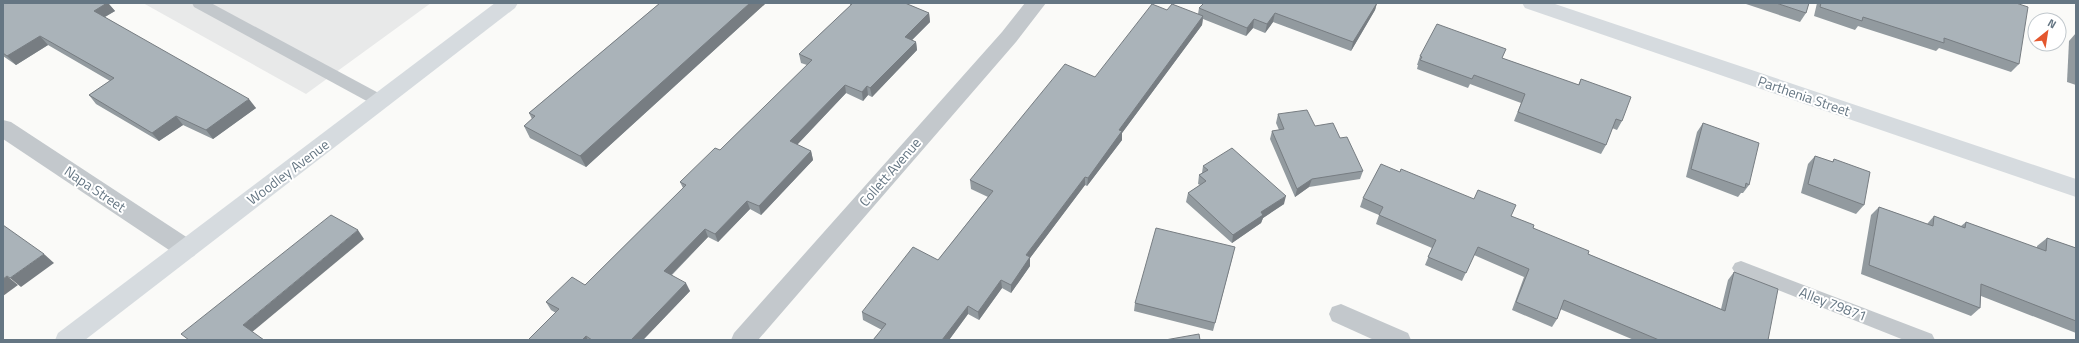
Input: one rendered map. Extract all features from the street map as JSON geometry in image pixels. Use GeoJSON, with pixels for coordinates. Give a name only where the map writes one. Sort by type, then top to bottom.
{"type":"FeatureCollection","features":[{"type":"Feature","properties":{"kind":"main road","name":"Woodley Avenue"},"geometry":{"type":"LineString","coordinates":[[67,340],[508,3]]}},
{"type":"Feature","properties":{"kind":"main road","name":"Parthenia Street"},"geometry":{"type":"LineString","coordinates":[[1532,3],[2076,188]]}},
{"type":"Feature","properties":{"kind":"street","name":"Collett Avenue"},"geometry":{"type":"LineString","coordinates":[[743,340],[1009,37],[1036,3]]}},
{"type":"Feature","properties":{"kind":"street","name":"Napa Street"},"geometry":{"type":"LineString","coordinates":[[3,128],[186,249]]}},
{"type":"Feature","properties":{"kind":"street"},"geometry":{"type":"LineString","coordinates":[[1341,314],[1399,340]]}},
{"type":"Feature","properties":{"kind":"lane"},"geometry":{"type":"LineString","coordinates":[[199,3],[380,101]]}},
{"type":"Feature","properties":{"kind":"lane","name":"Alley 79871"},"geometry":{"type":"LineString","coordinates":[[1741,268],[1925,340]]}},
{"type":"Feature","properties":{"kind":"shaded area"},"geometry":{"type":"Polygon","coordinates":[[[143,3],[431,3],[306,94],[143,3]]]}},
{"type":"Feature","properties":{"kind":"building"},"geometry":{"type":"Polygon","coordinates":[[[3,3],[107,3],[94,11],[249,99],[206,130],[176,116],[152,133],[89,95],[114,78],[40,36],[7,56],[3,53],[3,3]]]}},
{"type":"Feature","properties":{"kind":"building"},"geometry":{"type":"Polygon","coordinates":[[[660,3],[750,3],[580,156],[524,126],[535,116],[529,113],[660,3]]]}},
{"type":"Feature","properties":{"kind":"building"},"geometry":{"type":"Polygon","coordinates":[[[853,3],[905,3],[929,13],[905,37],[916,42],[870,88],[867,86],[862,92],[845,85],[790,141],[811,151],[759,206],[747,201],[715,234],[705,229],[664,271],[686,283],[631,340],[592,340],[586,336],[582,340],[528,340],[559,309],[546,302],[572,277],[585,285],[686,185],[680,182],[715,148],[720,150],[812,60],[799,54],[853,3]]]}},
{"type":"Feature","properties":{"kind":"building"},"geometry":{"type":"Polygon","coordinates":[[[1204,3],[1377,3],[1353,42],[1275,13],[1267,24],[1254,19],[1247,28],[1199,8],[1204,3]]]}},
{"type":"Feature","properties":{"kind":"building"},"geometry":{"type":"Polygon","coordinates":[[[1776,3],[1809,3],[1806,13],[1776,3]]]}},
{"type":"Feature","properties":{"kind":"building"},"geometry":{"type":"Polygon","coordinates":[[[1821,3],[2016,3],[2028,7],[2019,64],[1944,38],[1944,43],[1863,17],[1862,21],[1820,7],[1821,3]]]}},
{"type":"Feature","properties":{"kind":"building"},"geometry":{"type":"Polygon","coordinates":[[[1152,4],[1167,10],[1172,4],[1203,16],[1119,130],[1122,131],[1088,178],[1085,177],[1026,255],[1030,257],[1011,285],[1001,280],[978,312],[968,306],[942,340],[873,340],[886,324],[862,312],[913,247],[938,260],[993,191],[970,180],[1065,64],[1095,77],[1152,4]]]}},
{"type":"Feature","properties":{"kind":"building"},"geometry":{"type":"Polygon","coordinates":[[[1437,24],[1506,49],[1502,58],[1579,85],[1581,79],[1631,97],[1622,121],[1616,119],[1606,145],[1518,112],[1525,94],[1474,75],[1472,79],[1420,60],[1422,57],[1420,56],[1437,24]]]}},
{"type":"Feature","properties":{"kind":"building"},"geometry":{"type":"Polygon","coordinates":[[[1307,110],[1315,126],[1333,123],[1340,138],[1347,137],[1363,171],[1312,179],[1297,189],[1272,131],[1284,129],[1278,114],[1307,110]]]}},
{"type":"Feature","properties":{"kind":"building"},"geometry":{"type":"Polygon","coordinates":[[[1703,123],[1759,143],[1749,185],[1746,183],[1745,188],[1691,169],[1703,123]]]}},
{"type":"Feature","properties":{"kind":"building"},"geometry":{"type":"Polygon","coordinates":[[[1232,148],[1286,196],[1261,212],[1263,215],[1233,235],[1188,193],[1206,181],[1199,175],[1208,170],[1203,166],[1232,148]]]}},
{"type":"Feature","properties":{"kind":"building"},"geometry":{"type":"Polygon","coordinates":[[[1815,156],[1833,162],[1834,159],[1870,172],[1864,205],[1808,184],[1815,156]]]}},
{"type":"Feature","properties":{"kind":"building"},"geometry":{"type":"Polygon","coordinates":[[[1381,164],[1400,172],[1401,169],[1474,199],[1478,190],[1516,205],[1511,216],[1534,225],[1533,228],[1589,251],[1588,254],[1725,311],[1734,272],[1778,289],[1768,340],[1659,340],[1564,300],[1557,319],[1516,302],[1529,269],[1478,247],[1466,273],[1428,257],[1436,240],[1379,215],[1383,207],[1363,198],[1381,164]]]}},
{"type":"Feature","properties":{"kind":"building"},"geometry":{"type":"Polygon","coordinates":[[[1879,207],[1933,226],[1934,216],[1965,228],[1966,222],[2046,251],[2047,238],[2076,248],[2076,321],[1981,284],[1980,308],[1869,265],[1879,207]]]}},
{"type":"Feature","properties":{"kind":"building"},"geometry":{"type":"Polygon","coordinates":[[[331,215],[358,230],[243,325],[264,340],[189,340],[181,334],[331,215]]]}},
{"type":"Feature","properties":{"kind":"building"},"geometry":{"type":"Polygon","coordinates":[[[3,225],[44,254],[10,278],[7,276],[3,279],[3,225]]]}},
{"type":"Feature","properties":{"kind":"building"},"geometry":{"type":"Polygon","coordinates":[[[1156,228],[1235,247],[1215,323],[1135,303],[1156,228]]]}},
{"type":"Feature","properties":{"kind":"building"},"geometry":{"type":"Polygon","coordinates":[[[1199,334],[1200,340],[1165,340],[1199,334]]]}}]}
